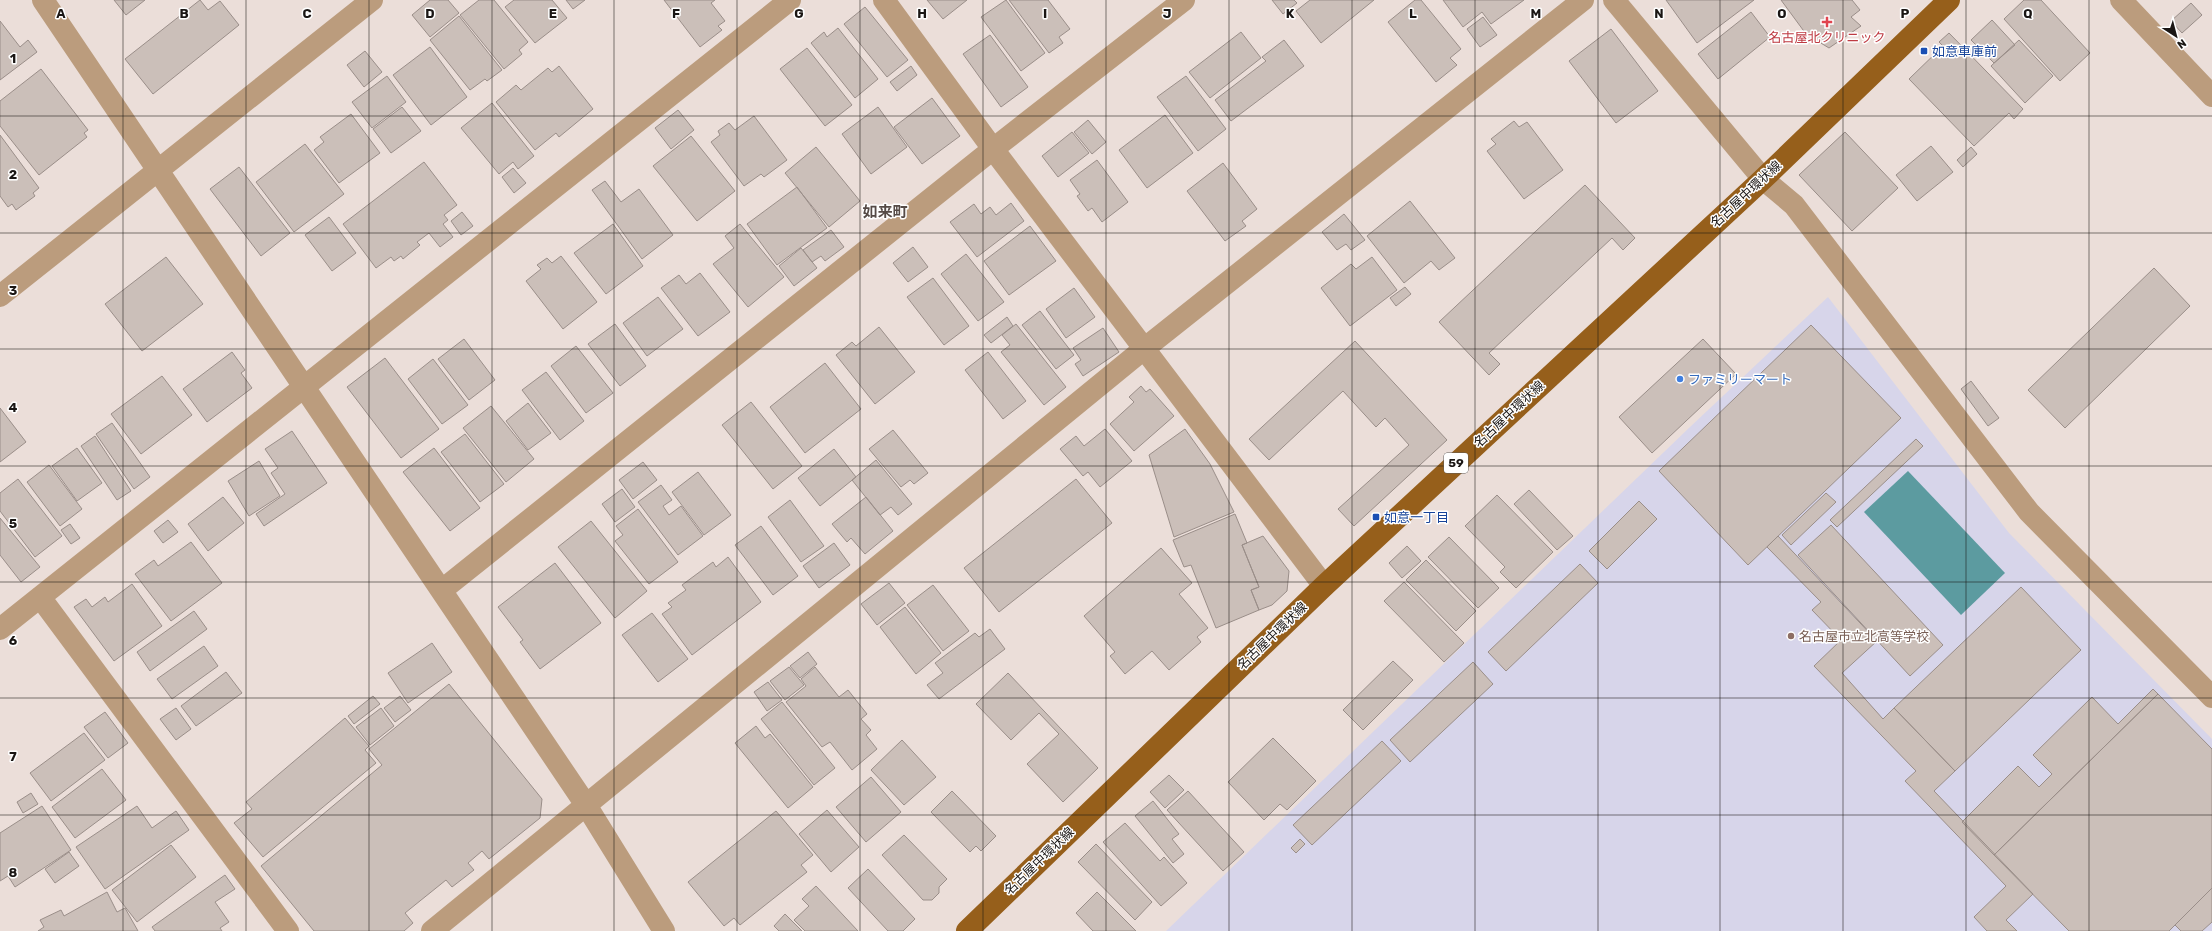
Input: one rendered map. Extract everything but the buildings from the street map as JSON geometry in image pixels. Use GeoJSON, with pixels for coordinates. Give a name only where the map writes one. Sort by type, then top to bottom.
{"type":"FeatureCollection","features":[{"type":"Feature","properties":{"kind":"main road","name":"名古屋中環状線"},"geometry":{"type":"LineString","coordinates":[[967,931],[1324,586],[1763,179],[1949,0]]}},
{"type":"Feature","properties":{"kind":"street"},"geometry":{"type":"LineString","coordinates":[[43,0],[156,170],[442,590],[586,805],[664,931]]}},
{"type":"Feature","properties":{"kind":"street"},"geometry":{"type":"LineString","coordinates":[[0,296],[156,170],[372,0]]}},
{"type":"Feature","properties":{"kind":"street"},"geometry":{"type":"LineString","coordinates":[[0,629],[303,386],[790,0]]}},
{"type":"Feature","properties":{"kind":"street"},"geometry":{"type":"LineString","coordinates":[[884,0],[993,149],[1324,586]]}},
{"type":"Feature","properties":{"kind":"street"},"geometry":{"type":"LineString","coordinates":[[442,590],[993,149],[1184,0]]}},
{"type":"Feature","properties":{"kind":"street"},"geometry":{"type":"LineString","coordinates":[[432,931],[1145,348],[1583,0]]}},
{"type":"Feature","properties":{"kind":"street"},"geometry":{"type":"LineString","coordinates":[[1614,0],[1763,179],[1794,205],[2030,512],[2212,697]]}},
{"type":"Feature","properties":{"kind":"street"},"geometry":{"type":"LineString","coordinates":[[2121,0],[2212,96]]}},
{"type":"Feature","properties":{"kind":"street"},"geometry":{"type":"LineString","coordinates":[[40,597],[288,931]]}},
{"type":"Feature","properties":{"kind":"shaded area","name":"名古屋市立北高等学校"},"geometry":{"type":"Polygon","coordinates":[[[1828,297],[2009,533],[2212,739],[2212,931],[1166,931],[1690,427],[1828,297]]]}},
{"type":"Feature","properties":{"kind":"water"},"geometry":{"type":"Polygon","coordinates":[[[1908,471],[2005,573],[1961,615],[1864,512],[1908,471]]]}},
{"type":"Feature","properties":{"kind":"place","name":"名古屋北クリニック"},"geometry":{"type":"Point","coordinates":[1827,22]}},
{"type":"Feature","properties":{"kind":"place","name":"如意車庫前"},"geometry":{"type":"Point","coordinates":[1924,51]}},
{"type":"Feature","properties":{"kind":"place","name":"ファミリーマート"},"geometry":{"type":"Point","coordinates":[1680,379]}},
{"type":"Feature","properties":{"kind":"place","name":"如意一丁目"},"geometry":{"type":"Point","coordinates":[1376,517]}},
{"type":"Feature","properties":{"kind":"place","name":"名古屋市立北高等学校"},"geometry":{"type":"Point","coordinates":[1791,636]}},
{"type":"Feature","properties":{"kind":"district","name":"如来町"},"geometry":{"type":"Point","coordinates":[885,212]}}]}
